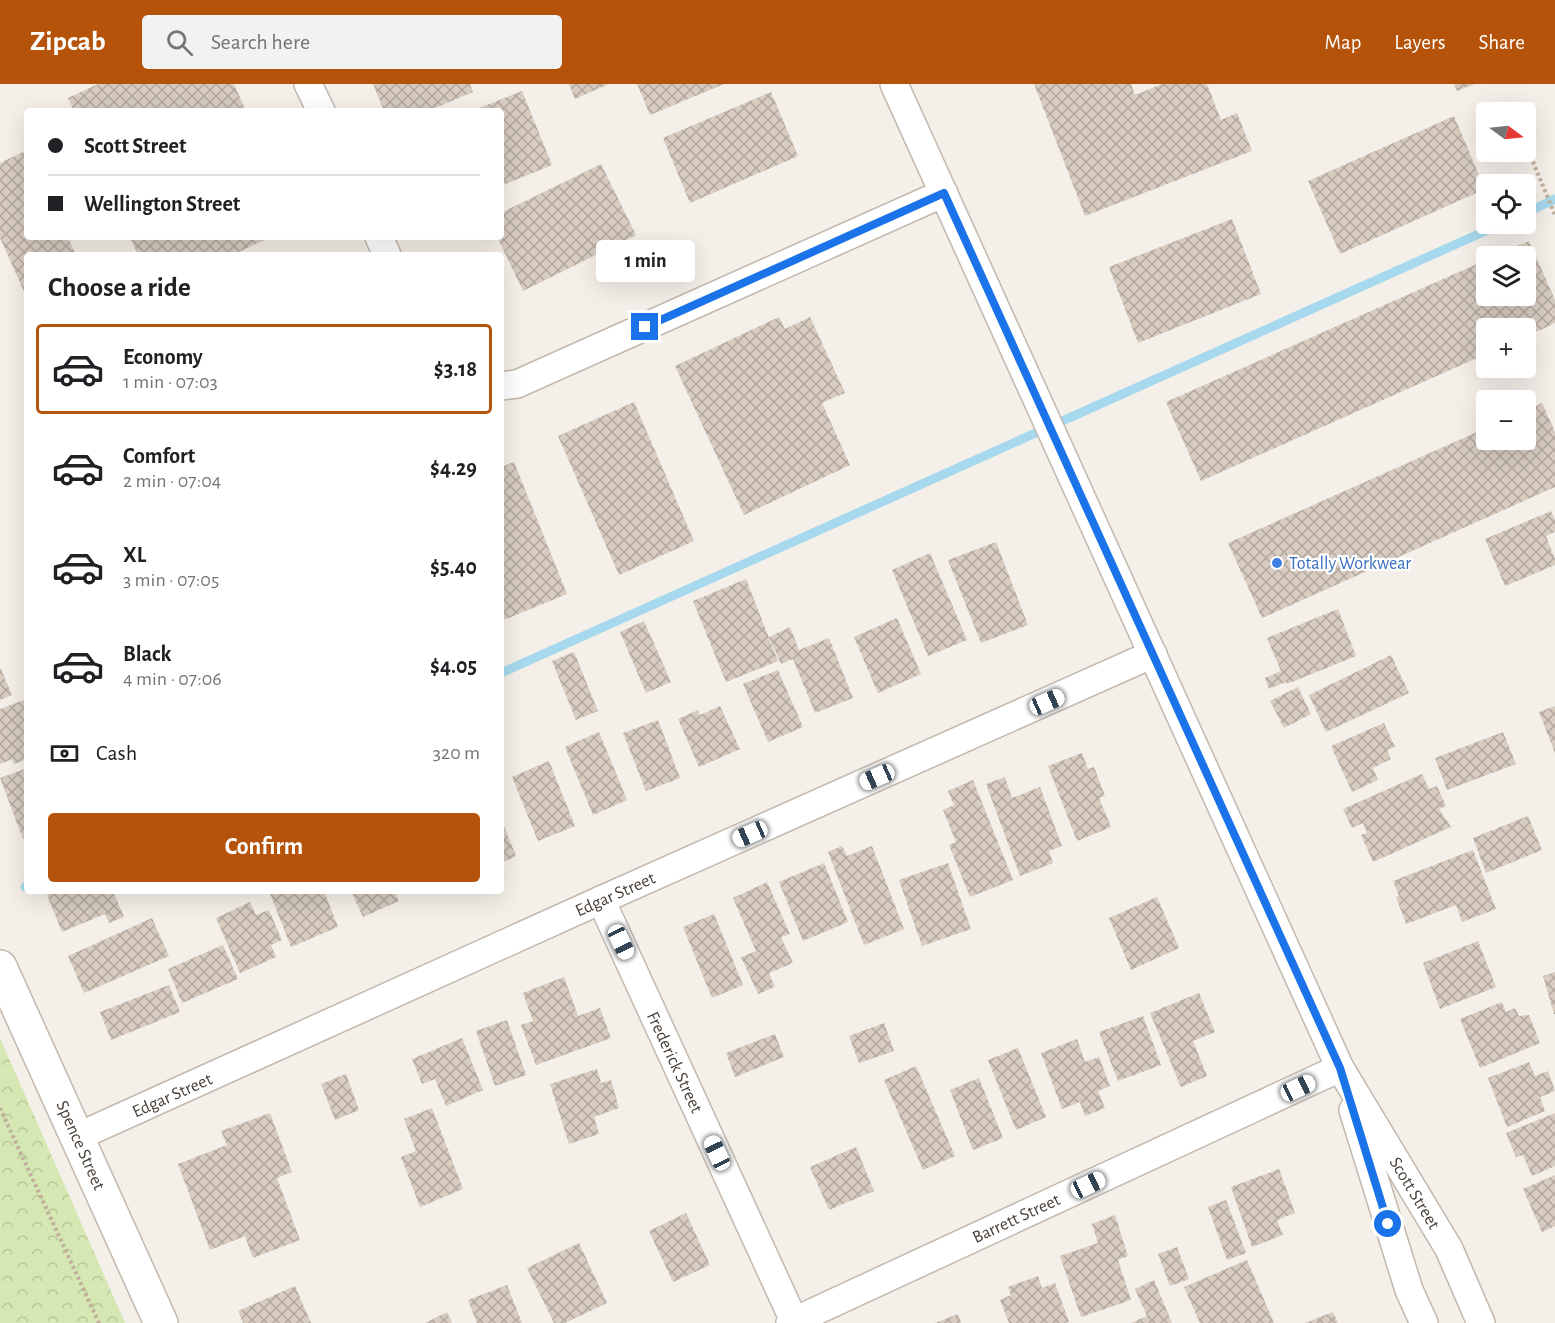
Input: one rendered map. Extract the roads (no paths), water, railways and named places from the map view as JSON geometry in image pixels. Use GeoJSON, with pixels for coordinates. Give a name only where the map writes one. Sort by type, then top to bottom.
{"type":"FeatureCollection","features":[{"type":"Feature","properties":{"kind":"street"},"geometry":{"type":"LineString","coordinates":[[308,84],[320,108]]}},
{"type":"Feature","properties":{"kind":"street","name":"Scott Street"},"geometry":{"type":"LineString","coordinates":[[894,84],[1340,1068],[1449,1249],[1482,1323]]}},
{"type":"Feature","properties":{"kind":"street"},"geometry":{"type":"LineString","coordinates":[[504,386],[517,384],[944,193]]}},
{"type":"Feature","properties":{"kind":"street","name":"Edgar Street"},"geometry":{"type":"LineString","coordinates":[[77,1137],[1153,654]]}},
{"type":"Feature","properties":{"kind":"street","name":"Frederick Street"},"geometry":{"type":"LineString","coordinates":[[601,900],[792,1322]]}},
{"type":"Feature","properties":{"kind":"street","name":"Spence Street"},"geometry":{"type":"LineString","coordinates":[[0,967],[161,1323]]}},
{"type":"Feature","properties":{"kind":"street","name":"Scott Street"},"geometry":{"type":"LineString","coordinates":[[1340,1068],[1408,1290],[1424,1323]]}},
{"type":"Feature","properties":{"kind":"street","name":"Barrett Street"},"geometry":{"type":"LineString","coordinates":[[792,1322],[1340,1068]]}},
{"type":"Feature","properties":{"kind":"waterway"},"geometry":{"type":"LineString","coordinates":[[1536,208],[1555,199]]}},
{"type":"Feature","properties":{"kind":"waterway"},"geometry":{"type":"LineString","coordinates":[[504,672],[1479,234]]}},
{"type":"Feature","properties":{"kind":"place","name":"Totally Workwear"},"geometry":{"type":"Point","coordinates":[1277,563]}}]}
